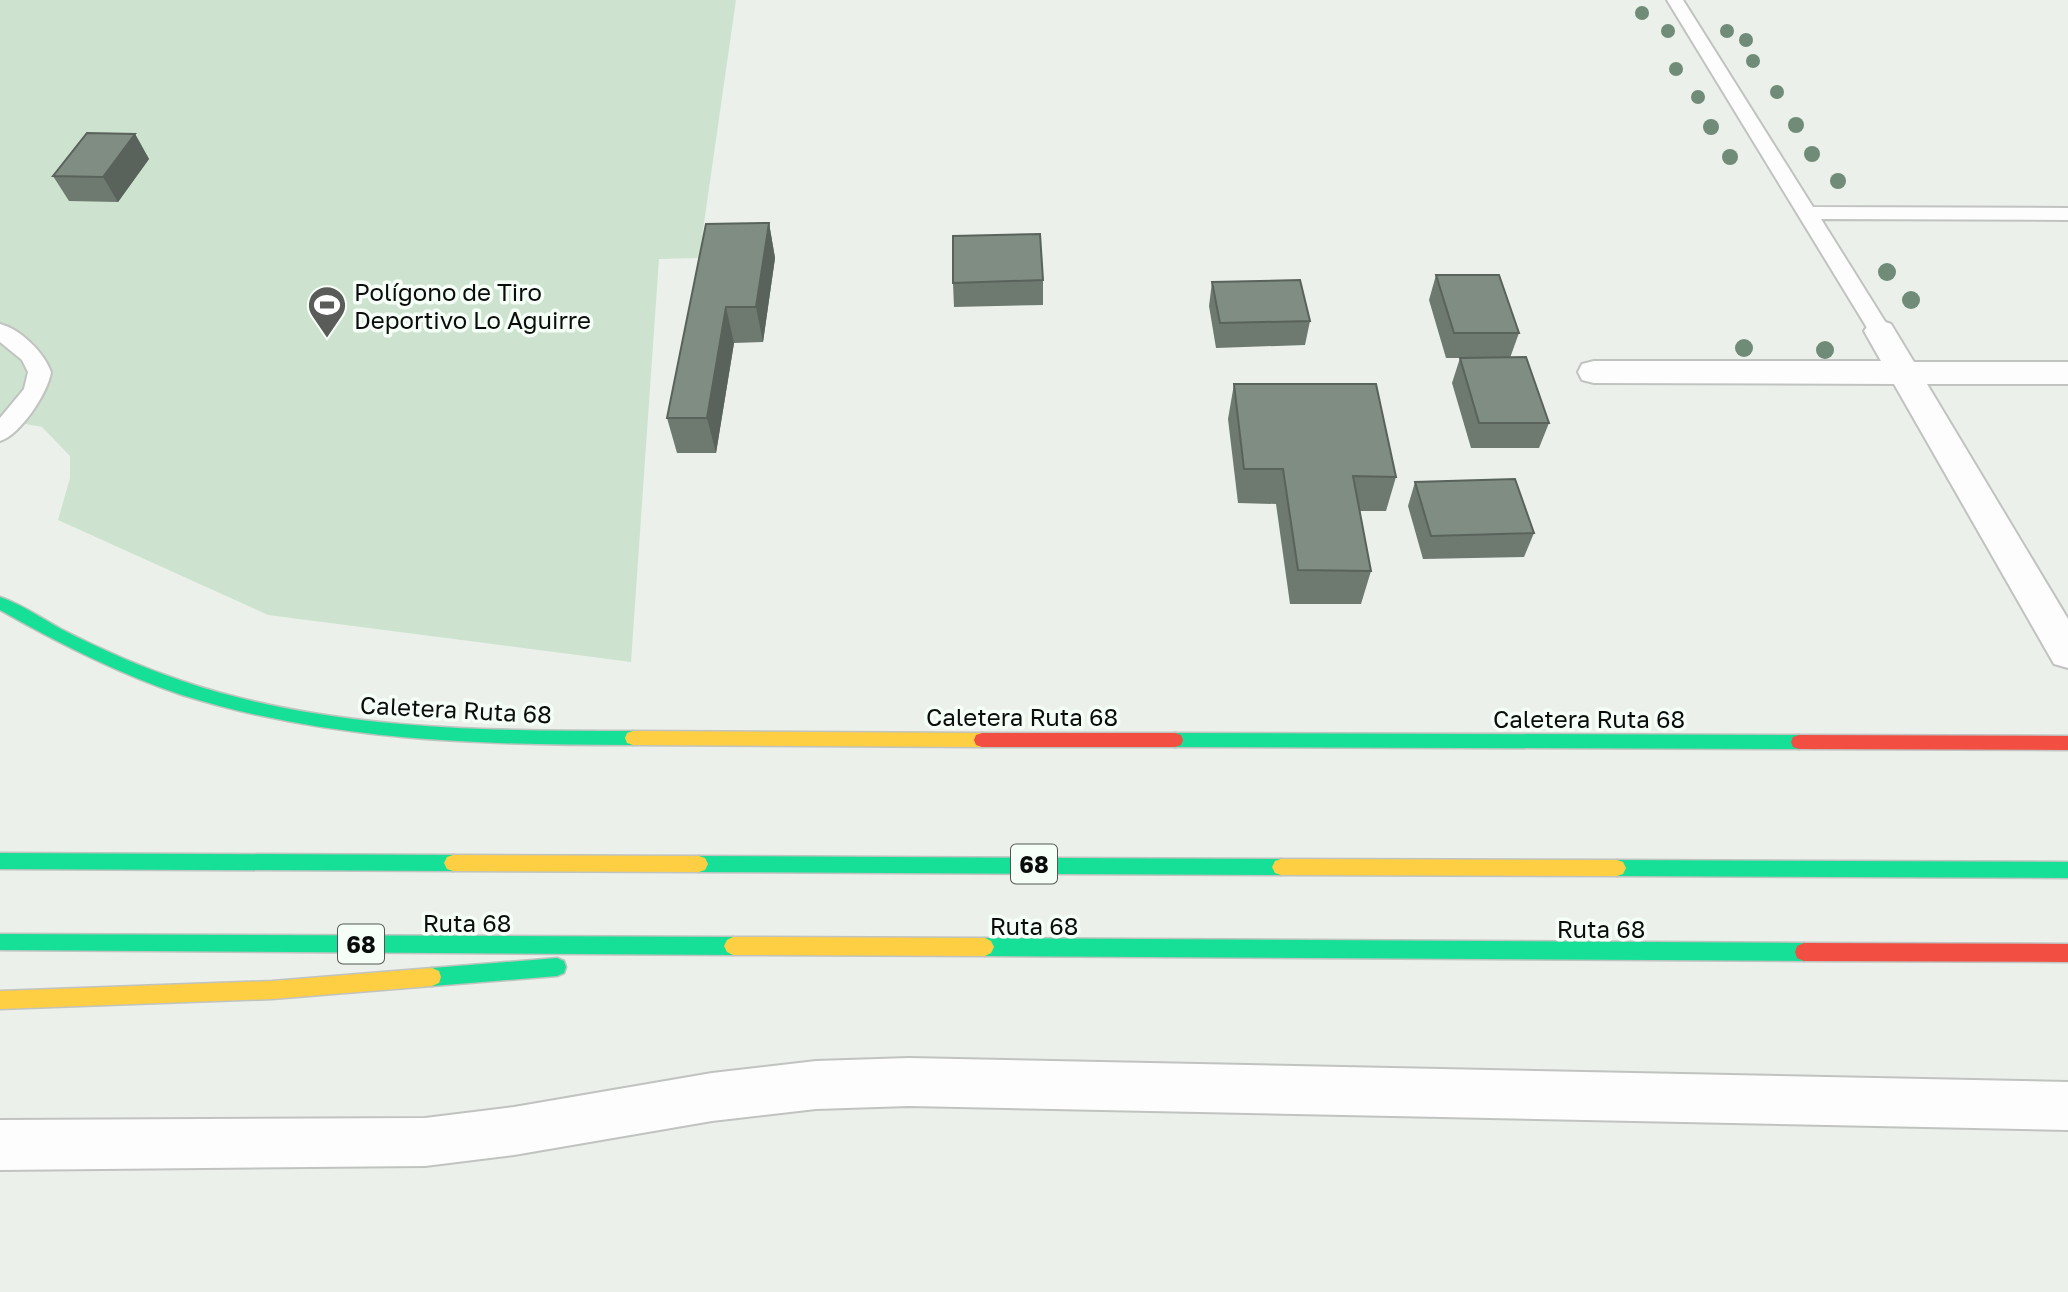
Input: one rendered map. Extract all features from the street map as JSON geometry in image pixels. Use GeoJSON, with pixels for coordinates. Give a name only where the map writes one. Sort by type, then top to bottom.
{"type":"FeatureCollection","features":[{"type":"Feature","properties":{"kind":"main road","name":"Caletera Ruta 68"},"geometry":{"type":"LineString","coordinates":[[0,603],[139,673],[208,696],[283,714],[356,727],[432,735],[511,738],[2068,743]]}},
{"type":"Feature","properties":{"kind":"main road","name":"68"},"geometry":{"type":"LineString","coordinates":[[0,861],[2068,870]]}},
{"type":"Feature","properties":{"kind":"main road","name":"Ruta 68"},"geometry":{"type":"LineString","coordinates":[[0,942],[2068,953]]}},
{"type":"Feature","properties":{"kind":"main road"},"geometry":{"type":"LineString","coordinates":[[600,962],[722,947]]}},
{"type":"Feature","properties":{"kind":"main road"},"geometry":{"type":"LineString","coordinates":[[0,1000],[272,990],[572,965]]}},
{"type":"Feature","properties":{"kind":"street"},"geometry":{"type":"LineString","coordinates":[[1880,331],[2068,653]]}},
{"type":"Feature","properties":{"kind":"street"},"geometry":{"type":"LineString","coordinates":[[1594,372],[2068,373]]}},
{"type":"Feature","properties":{"kind":"street"},"geometry":{"type":"LineString","coordinates":[[0,1145],[425,1142],[514,1131],[712,1097],[816,1085],[909,1082],[2068,1106]]}},
{"type":"Feature","properties":{"kind":"lane"},"geometry":{"type":"LineString","coordinates":[[1675,0],[1880,331]]}},
{"type":"Feature","properties":{"kind":"lane"},"geometry":{"type":"LineString","coordinates":[[1808,214],[2068,214]]}},
{"type":"Feature","properties":{"kind":"lane"},"geometry":{"type":"LineString","coordinates":[[0,331],[38,365],[40,377],[31,397],[0,433]]}},
{"type":"Feature","properties":{"kind":"green space","name":"Polígono de Tiro Deportivo Lo Aguirre"},"geometry":{"type":"Polygon","coordinates":[[[0,0],[736,0],[699,258],[659,259],[631,662],[268,615],[58,520],[70,478],[70,456],[42,427],[0,419],[0,0]]]}},
{"type":"Feature","properties":{"kind":"building"},"geometry":{"type":"Polygon","coordinates":[[[87,133],[135,134],[103,177],[53,176],[87,133]]]}},
{"type":"Feature","properties":{"kind":"building"},"geometry":{"type":"Polygon","coordinates":[[[769,223],[756,307],[726,307],[707,418],[667,418],[706,224],[769,223]]]}},
{"type":"Feature","properties":{"kind":"building"},"geometry":{"type":"Polygon","coordinates":[[[1040,234],[1043,280],[953,283],[953,236],[1040,234]]]}},
{"type":"Feature","properties":{"kind":"building"},"geometry":{"type":"Polygon","coordinates":[[[1436,275],[1499,275],[1519,333],[1454,333],[1436,275]]]}},
{"type":"Feature","properties":{"kind":"building"},"geometry":{"type":"Polygon","coordinates":[[[1300,280],[1310,321],[1220,323],[1212,282],[1300,280]]]}},
{"type":"Feature","properties":{"kind":"building"},"geometry":{"type":"Polygon","coordinates":[[[1526,357],[1549,423],[1479,423],[1460,358],[1526,357]]]}},
{"type":"Feature","properties":{"kind":"building"},"geometry":{"type":"Polygon","coordinates":[[[1234,384],[1376,384],[1396,477],[1353,476],[1371,571],[1298,570],[1283,469],[1244,469],[1234,384]]]}},
{"type":"Feature","properties":{"kind":"building"},"geometry":{"type":"Polygon","coordinates":[[[1515,479],[1534,533],[1431,536],[1415,482],[1515,479]]]}},
{"type":"Feature","properties":{"kind":"traffic: fast"},"geometry":{"type":"LineString","coordinates":[[0,603],[89,650],[158,679],[237,704],[292,716],[349,725],[462,735],[633,738]]}},
{"type":"Feature","properties":{"kind":"traffic: fast"},"geometry":{"type":"LineString","coordinates":[[1175,740],[1799,742]]}},
{"type":"Feature","properties":{"kind":"traffic: fast"},"geometry":{"type":"LineString","coordinates":[[0,861],[453,863]]}},
{"type":"Feature","properties":{"kind":"traffic: fast"},"geometry":{"type":"LineString","coordinates":[[699,864],[1281,867]]}},
{"type":"Feature","properties":{"kind":"traffic: fast"},"geometry":{"type":"LineString","coordinates":[[1617,868],[2068,870]]}},
{"type":"Feature","properties":{"kind":"traffic: fast"},"geometry":{"type":"LineString","coordinates":[[0,942],[733,946]]}},
{"type":"Feature","properties":{"kind":"traffic: fast"},"geometry":{"type":"LineString","coordinates":[[985,947],[1804,952]]}},
{"type":"Feature","properties":{"kind":"traffic: fast"},"geometry":{"type":"LineString","coordinates":[[432,977],[557,967]]}},
{"type":"Feature","properties":{"kind":"traffic: slow"},"geometry":{"type":"LineString","coordinates":[[633,738],[982,740]]}},
{"type":"Feature","properties":{"kind":"traffic: slow"},"geometry":{"type":"LineString","coordinates":[[453,863],[699,864]]}},
{"type":"Feature","properties":{"kind":"traffic: slow"},"geometry":{"type":"LineString","coordinates":[[1281,867],[1617,868]]}},
{"type":"Feature","properties":{"kind":"traffic: slow"},"geometry":{"type":"LineString","coordinates":[[733,946],[985,947]]}},
{"type":"Feature","properties":{"kind":"traffic: slow"},"geometry":{"type":"LineString","coordinates":[[0,1000],[272,990],[432,977]]}},
{"type":"Feature","properties":{"kind":"traffic: jam"},"geometry":{"type":"LineString","coordinates":[[982,740],[1175,740]]}},
{"type":"Feature","properties":{"kind":"traffic: jam"},"geometry":{"type":"LineString","coordinates":[[1799,742],[2068,743]]}},
{"type":"Feature","properties":{"kind":"traffic: jam"},"geometry":{"type":"LineString","coordinates":[[1804,952],[2068,953]]}},
{"type":"Feature","properties":{"kind":"place","name":"Polígono de Tiro Deportivo Lo Aguirre"},"geometry":{"type":"Point","coordinates":[327,339]}}]}
